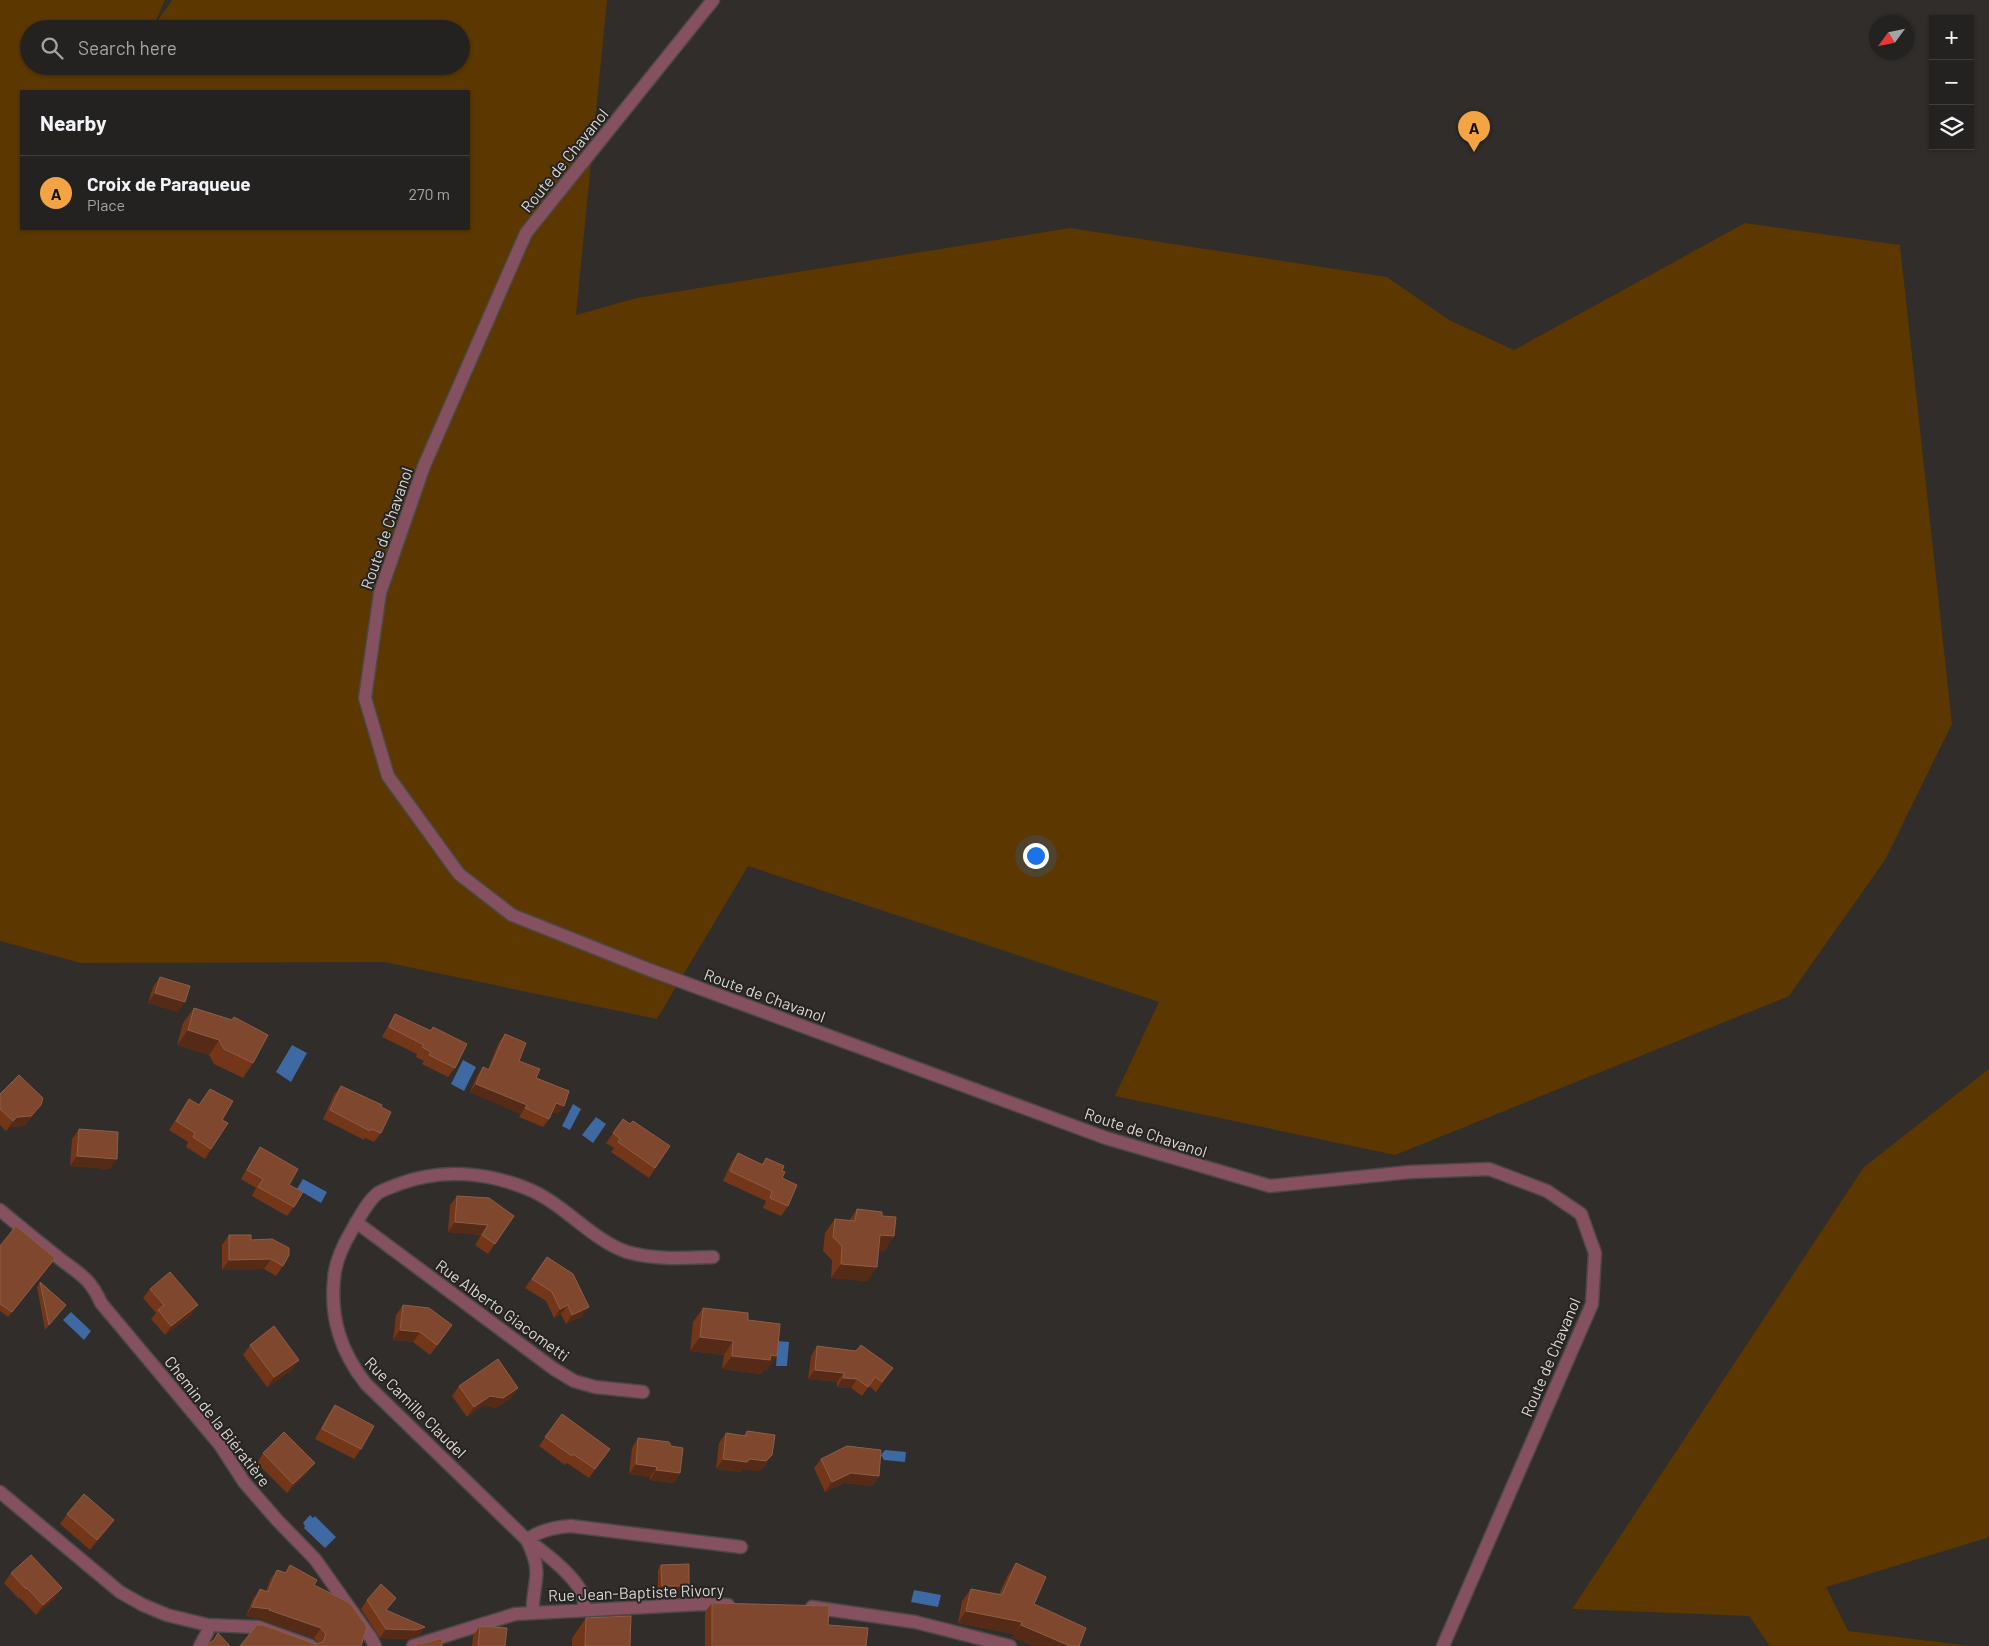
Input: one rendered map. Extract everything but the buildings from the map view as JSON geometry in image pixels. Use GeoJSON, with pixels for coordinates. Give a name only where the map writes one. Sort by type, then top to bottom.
{"type":"FeatureCollection","features":[{"type":"Feature","properties":{"kind":"street","name":"Route de Chavanol"},"geometry":{"type":"LineString","coordinates":[[713,0],[526,233],[424,466],[380,593],[365,698],[388,776],[459,874],[512,915],[650,970],[1050,1118],[1106,1138],[1270,1186],[1410,1172],[1489,1169],[1547,1191],[1581,1214],[1596,1253],[1592,1304],[1443,1646]]}},
{"type":"Feature","properties":{"kind":"street","name":"Rue Camille Claudel"},"geometry":{"type":"LineString","coordinates":[[584,1610],[583,1594],[552,1559],[527,1540],[366,1384],[346,1355],[335,1322],[332,1296],[334,1269],[343,1246],[356,1222],[378,1194],[410,1180],[433,1174],[481,1176],[503,1180],[529,1189],[554,1203],[607,1242],[625,1251],[650,1257],[676,1259],[713,1256]]}},
{"type":"Feature","properties":{"kind":"street","name":"Chemin de la Biératière"},"geometry":{"type":"LineString","coordinates":[[0,1210],[85,1277],[102,1303],[220,1445],[244,1482],[332,1580],[375,1646]]}},
{"type":"Feature","properties":{"kind":"street","name":"Rue Alberto Giacometti"},"geometry":{"type":"LineString","coordinates":[[356,1222],[560,1373],[574,1381],[595,1388],[643,1392]]}},
{"type":"Feature","properties":{"kind":"street"},"geometry":{"type":"LineString","coordinates":[[0,1492],[120,1592],[143,1605],[167,1615],[208,1625],[258,1627],[311,1646]]}},
{"type":"Feature","properties":{"kind":"street"},"geometry":{"type":"LineString","coordinates":[[527,1540],[533,1535],[548,1529],[570,1526],[741,1547]]}},
{"type":"Feature","properties":{"kind":"street","name":"Rue Camille Claudel"},"geometry":{"type":"LineString","coordinates":[[527,1540],[534,1553],[537,1577],[532,1612]]}},
{"type":"Feature","properties":{"kind":"street","name":"Rue Jean-Baptiste Rivory"},"geometry":{"type":"LineString","coordinates":[[413,1646],[515,1614],[704,1604],[740,1605]]}},
{"type":"Feature","properties":{"kind":"street"},"geometry":{"type":"LineString","coordinates":[[795,1607],[823,1608],[915,1622],[1010,1646]]}},
{"type":"Feature","properties":{"kind":"street"},"geometry":{"type":"LineString","coordinates":[[200,1646],[207,1633],[208,1625]]}},
{"type":"Feature","properties":{"kind":"shaded area"},"geometry":{"type":"Polygon","coordinates":[[[0,0],[165,0],[156,20],[20,20],[20,75],[470,75],[470,20],[158,20],[172,0],[607,0],[576,315],[637,298],[1070,228],[1387,277],[1449,320],[1514,350],[1745,223],[1900,245],[1952,724],[1885,860],[1789,996],[1395,1155],[1115,1096],[1159,1002],[748,866],[657,1019],[384,962],[81,963],[0,941],[0,0]]]}},
{"type":"Feature","properties":{"kind":"shaded area"},"geometry":{"type":"Polygon","coordinates":[[[1989,1069],[1989,1535],[1987,1538],[1826,1587],[1848,1631],[1971,1646],[1770,1646],[1749,1616],[1572,1609],[1864,1167],[1989,1069]]]}},
{"type":"Feature","properties":{"kind":"water"},"geometry":{"type":"Polygon","coordinates":[[[292,1045],[307,1053],[291,1082],[276,1072],[292,1045]]]}},
{"type":"Feature","properties":{"kind":"water"},"geometry":{"type":"Polygon","coordinates":[[[463,1060],[476,1067],[464,1091],[451,1084],[463,1060]]]}},
{"type":"Feature","properties":{"kind":"water"},"geometry":{"type":"Polygon","coordinates":[[[573,1104],[581,1109],[570,1130],[562,1126],[573,1104]]]}},
{"type":"Feature","properties":{"kind":"water"},"geometry":{"type":"Polygon","coordinates":[[[596,1117],[606,1124],[593,1143],[582,1135],[596,1117]]]}},
{"type":"Feature","properties":{"kind":"water"},"geometry":{"type":"Polygon","coordinates":[[[303,1179],[327,1192],[321,1203],[297,1189],[303,1179]]]}},
{"type":"Feature","properties":{"kind":"water"},"geometry":{"type":"Polygon","coordinates":[[[71,1312],[91,1331],[84,1340],[63,1320],[71,1312]]]}},
{"type":"Feature","properties":{"kind":"water"},"geometry":{"type":"Polygon","coordinates":[[[778,1341],[789,1342],[787,1366],[776,1366],[778,1341]]]}},
{"type":"Feature","properties":{"kind":"water"},"geometry":{"type":"Polygon","coordinates":[[[885,1450],[906,1452],[905,1462],[884,1460],[881,1455],[885,1450]]]}},
{"type":"Feature","properties":{"kind":"water"},"geometry":{"type":"Polygon","coordinates":[[[310,1515],[313,1518],[315,1516],[336,1537],[325,1548],[304,1528],[303,1523],[310,1515]]]}},
{"type":"Feature","properties":{"kind":"water"},"geometry":{"type":"Polygon","coordinates":[[[914,1590],[941,1595],[938,1607],[911,1602],[914,1590]]]}},
{"type":"Feature","properties":{"kind":"place","name":"Croix de Paraqueue"},"geometry":{"type":"Point","coordinates":[1474,152]}}]}
